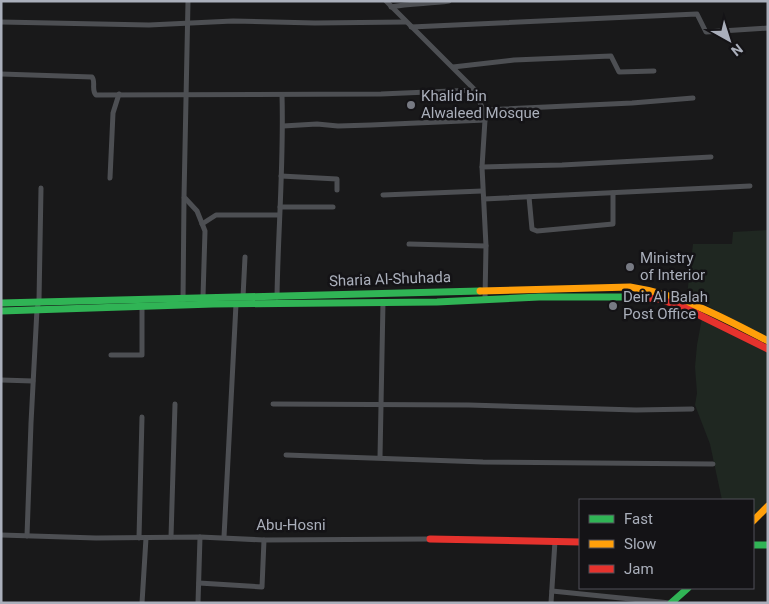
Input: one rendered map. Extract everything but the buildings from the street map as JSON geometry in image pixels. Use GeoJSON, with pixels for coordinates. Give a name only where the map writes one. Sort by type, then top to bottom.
{"type":"FeatureCollection","features":[{"type":"Feature","properties":{"kind":"main road","name":"Sharia Al-Shuhada"},"geometry":{"type":"LineString","coordinates":[[1,303],[39,301],[183,301],[236,304],[277,299],[485,290],[630,287],[659,291],[685,299],[768,341]]}},
{"type":"Feature","properties":{"kind":"main road","name":"Sharia Al-Shuhada"},"geometry":{"type":"LineString","coordinates":[[1,311],[142,306],[204,297],[382,302],[579,297],[658,299],[683,307],[768,349]]}},
{"type":"Feature","properties":{"kind":"main road"},"geometry":{"type":"LineString","coordinates":[[754,520],[768,506]]}},
{"type":"Feature","properties":{"kind":"main road","name":"Abu-Hosni"},"geometry":{"type":"LineString","coordinates":[[430,539],[579,542]]}},
{"type":"Feature","properties":{"kind":"main road"},"geometry":{"type":"LineString","coordinates":[[754,545],[768,545]]}},
{"type":"Feature","properties":{"kind":"main road"},"geometry":{"type":"LineString","coordinates":[[671,603],[687,589]]}},
{"type":"Feature","properties":{"kind":"street"},"geometry":{"type":"LineString","coordinates":[[183,301],[188,1]]}},
{"type":"Feature","properties":{"kind":"street"},"geometry":{"type":"LineString","coordinates":[[386,1],[475,90],[483,110],[485,120],[482,167],[486,246],[485,299]]}},
{"type":"Feature","properties":{"kind":"street"},"geometry":{"type":"LineString","coordinates":[[391,7],[407,2],[424,4],[449,1]]}},
{"type":"Feature","properties":{"kind":"street"},"geometry":{"type":"LineString","coordinates":[[411,27],[697,14],[706,32],[768,28]]}},
{"type":"Feature","properties":{"kind":"street"},"geometry":{"type":"LineString","coordinates":[[1,22],[140,25],[233,21],[315,23],[406,22]]}},
{"type":"Feature","properties":{"kind":"street"},"geometry":{"type":"LineString","coordinates":[[453,68],[514,60],[611,56],[619,72],[654,71]]}},
{"type":"Feature","properties":{"kind":"street"},"geometry":{"type":"LineString","coordinates":[[1,74],[92,77],[96,95],[381,94],[475,90]]}},
{"type":"Feature","properties":{"kind":"street"},"geometry":{"type":"LineString","coordinates":[[110,178],[113,113],[119,94]]}},
{"type":"Feature","properties":{"kind":"street"},"geometry":{"type":"LineString","coordinates":[[277,299],[277,258],[282,176],[282,94]]}},
{"type":"Feature","properties":{"kind":"street"},"geometry":{"type":"LineString","coordinates":[[483,110],[632,104],[693,98]]}},
{"type":"Feature","properties":{"kind":"street"},"geometry":{"type":"LineString","coordinates":[[283,126],[317,124],[338,126],[381,125],[485,120]]}},
{"type":"Feature","properties":{"kind":"street"},"geometry":{"type":"LineString","coordinates":[[482,167],[711,157]]}},
{"type":"Feature","properties":{"kind":"street"},"geometry":{"type":"LineString","coordinates":[[282,176],[337,179],[337,190]]}},
{"type":"Feature","properties":{"kind":"street"},"geometry":{"type":"LineString","coordinates":[[484,199],[750,186]]}},
{"type":"Feature","properties":{"kind":"street"},"geometry":{"type":"LineString","coordinates":[[27,536],[33,381],[39,301],[41,188]]}},
{"type":"Feature","properties":{"kind":"street"},"geometry":{"type":"LineString","coordinates":[[383,195],[482,191]]}},
{"type":"Feature","properties":{"kind":"street"},"geometry":{"type":"LineString","coordinates":[[530,197],[532,229],[538,231],[613,224],[613,193]]}},
{"type":"Feature","properties":{"kind":"street"},"geometry":{"type":"LineString","coordinates":[[184,197],[197,211],[205,231],[204,297]]}},
{"type":"Feature","properties":{"kind":"street"},"geometry":{"type":"LineString","coordinates":[[280,207],[333,207]]}},
{"type":"Feature","properties":{"kind":"street"},"geometry":{"type":"LineString","coordinates":[[202,224],[216,215],[279,215]]}},
{"type":"Feature","properties":{"kind":"street"},"geometry":{"type":"LineString","coordinates":[[409,244],[486,246]]}},
{"type":"Feature","properties":{"kind":"street"},"geometry":{"type":"LineString","coordinates":[[244,297],[245,257]]}},
{"type":"Feature","properties":{"kind":"street"},"geometry":{"type":"LineString","coordinates":[[380,457],[382,302]]}},
{"type":"Feature","properties":{"kind":"street"},"geometry":{"type":"LineString","coordinates":[[224,537],[236,304]]}},
{"type":"Feature","properties":{"kind":"street"},"geometry":{"type":"LineString","coordinates":[[111,355],[142,355],[142,306]]}},
{"type":"Feature","properties":{"kind":"street"},"geometry":{"type":"LineString","coordinates":[[1,380],[33,381]]}},
{"type":"Feature","properties":{"kind":"street"},"geometry":{"type":"LineString","coordinates":[[171,537],[175,404]]}},
{"type":"Feature","properties":{"kind":"street"},"geometry":{"type":"LineString","coordinates":[[273,404],[517,406],[636,410],[692,409]]}},
{"type":"Feature","properties":{"kind":"street"},"geometry":{"type":"LineString","coordinates":[[139,538],[142,417]]}},
{"type":"Feature","properties":{"kind":"street"},"geometry":{"type":"LineString","coordinates":[[286,455],[483,462],[713,464]]}},
{"type":"Feature","properties":{"kind":"street","name":"Abu-Hosni"},"geometry":{"type":"LineString","coordinates":[[1,535],[96,538],[224,537],[264,540],[430,539]]}},
{"type":"Feature","properties":{"kind":"street"},"geometry":{"type":"LineString","coordinates":[[198,603],[200,537]]}},
{"type":"Feature","properties":{"kind":"street"},"geometry":{"type":"LineString","coordinates":[[142,603],[146,538]]}},
{"type":"Feature","properties":{"kind":"street"},"geometry":{"type":"LineString","coordinates":[[199,583],[262,587],[264,540]]}},
{"type":"Feature","properties":{"kind":"street"},"geometry":{"type":"LineString","coordinates":[[550,603],[555,541]]}},
{"type":"Feature","properties":{"kind":"street"},"geometry":{"type":"LineString","coordinates":[[552,591],[671,603]]}},
{"type":"Feature","properties":{"kind":"shaded area"},"geometry":{"type":"Polygon","coordinates":[[[768,230],[768,338],[687,295],[693,244],[732,244],[733,232],[768,230]]]}},
{"type":"Feature","properties":{"kind":"shaded area"},"geometry":{"type":"Polygon","coordinates":[[[702,318],[768,351],[768,501],[754,514],[754,499],[722,499],[710,444],[695,405],[697,393],[695,367],[702,318]]]}},
{"type":"Feature","properties":{"kind":"traffic: fast"},"geometry":{"type":"LineString","coordinates":[[1,303],[480,291]]}},
{"type":"Feature","properties":{"kind":"traffic: fast"},"geometry":{"type":"LineString","coordinates":[[1,311],[213,304],[437,302],[539,297],[636,297]]}},
{"type":"Feature","properties":{"kind":"traffic: fast"},"geometry":{"type":"LineString","coordinates":[[754,545],[768,545]]}},
{"type":"Feature","properties":{"kind":"traffic: fast"},"geometry":{"type":"LineString","coordinates":[[671,603],[687,589]]}},
{"type":"Feature","properties":{"kind":"traffic: slow"},"geometry":{"type":"LineString","coordinates":[[480,291],[630,287],[667,295],[684,301],[718,315],[768,341]]}},
{"type":"Feature","properties":{"kind":"traffic: slow"},"geometry":{"type":"LineString","coordinates":[[754,520],[768,506]]}},
{"type":"Feature","properties":{"kind":"traffic: jam"},"geometry":{"type":"LineString","coordinates":[[636,297],[659,299],[683,307],[768,349]]}},
{"type":"Feature","properties":{"kind":"traffic: jam"},"geometry":{"type":"LineString","coordinates":[[430,539],[579,542]]}},
{"type":"Feature","properties":{"kind":"place","name":"Khalid bin Alwaleed Mosque"},"geometry":{"type":"Point","coordinates":[411,105]}},
{"type":"Feature","properties":{"kind":"place","name":"Ministry of Interior"},"geometry":{"type":"Point","coordinates":[630,267]}},
{"type":"Feature","properties":{"kind":"place","name":"Deir Al Balah Post Office"},"geometry":{"type":"Point","coordinates":[613,306]}}]}
